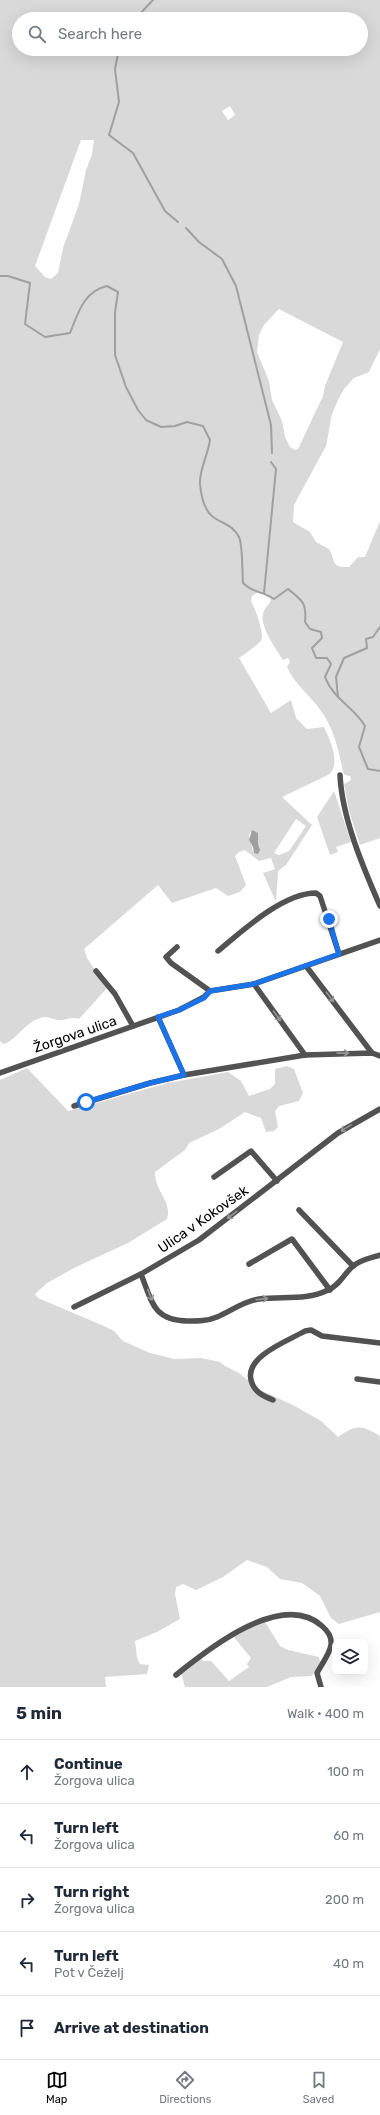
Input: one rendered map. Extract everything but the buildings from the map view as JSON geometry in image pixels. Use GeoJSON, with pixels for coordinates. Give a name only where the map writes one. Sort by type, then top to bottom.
{"type":"FeatureCollection","features":[{"type":"Feature","properties":{"kind":"street"},"geometry":{"type":"LineString","coordinates":[[340,776],[343,805],[380,906]]}},
{"type":"Feature","properties":{"kind":"street"},"geometry":{"type":"LineString","coordinates":[[218,951],[274,908],[287,901],[316,893],[320,896],[339,954]]}},
{"type":"Feature","properties":{"kind":"street","name":"Žorgova ulica"},"geometry":{"type":"LineString","coordinates":[[0,1073],[179,1010],[204,998],[210,991],[254,984],[380,940]]}},
{"type":"Feature","properties":{"kind":"street"},"geometry":{"type":"LineString","coordinates":[[177,947],[166,957],[171,963],[210,991]]}},
{"type":"Feature","properties":{"kind":"street"},"geometry":{"type":"LineString","coordinates":[[306,966],[372,1053]]}},
{"type":"Feature","properties":{"kind":"street"},"geometry":{"type":"LineString","coordinates":[[96,971],[115,994],[133,1026]]}},
{"type":"Feature","properties":{"kind":"street"},"geometry":{"type":"LineString","coordinates":[[254,984],[305,1055]]}},
{"type":"Feature","properties":{"kind":"street"},"geometry":{"type":"LineString","coordinates":[[158,1017],[184,1075]]}},
{"type":"Feature","properties":{"kind":"street"},"geometry":{"type":"LineString","coordinates":[[74,1106],[150,1083],[184,1075],[305,1055],[372,1053],[380,1056]]}},
{"type":"Feature","properties":{"kind":"street","name":"Ulica v Kokovšek"},"geometry":{"type":"LineString","coordinates":[[74,1307],[141,1274],[199,1240],[278,1181],[338,1133],[380,1109]]}},
{"type":"Feature","properties":{"kind":"street","name":"Ulica v Kokovšek"},"geometry":{"type":"LineString","coordinates":[[214,1177],[251,1151],[278,1181]]}},
{"type":"Feature","properties":{"kind":"street"},"geometry":{"type":"LineString","coordinates":[[300,1210],[353,1266]]}},
{"type":"Feature","properties":{"kind":"street"},"geometry":{"type":"LineString","coordinates":[[249,1264],[292,1239],[330,1290]]}},
{"type":"Feature","properties":{"kind":"street"},"geometry":{"type":"LineString","coordinates":[[141,1274],[158,1312],[164,1317],[174,1321],[202,1321],[217,1318],[235,1307],[258,1299],[296,1298],[330,1290],[353,1266],[380,1255]]}},
{"type":"Feature","properties":{"kind":"street"},"geometry":{"type":"LineString","coordinates":[[273,1400],[262,1396],[253,1386],[250,1376],[255,1360],[305,1330],[311,1330],[322,1336],[380,1343]]}},
{"type":"Feature","properties":{"kind":"street"},"geometry":{"type":"LineString","coordinates":[[357,1380],[380,1382]]}},
{"type":"Feature","properties":{"kind":"street"},"geometry":{"type":"LineString","coordinates":[[176,1675],[233,1633],[263,1621],[290,1614],[312,1619],[326,1629],[332,1637],[331,1646],[317,1674],[321,1687]]}},
{"type":"Feature","properties":{"kind":"shaded area"},"geometry":{"type":"Polygon","coordinates":[[[0,0],[380,0],[380,349],[369,372],[354,378],[344,389],[339,398],[332,414],[326,446],[294,505],[293,522],[310,532],[316,542],[329,549],[336,565],[349,567],[358,557],[365,557],[380,521],[380,838],[360,845],[349,811],[344,784],[351,780],[350,776],[345,775],[343,772],[333,732],[321,711],[298,685],[290,673],[287,667],[290,662],[288,658],[283,660],[269,638],[264,625],[263,614],[265,608],[271,600],[267,595],[257,593],[252,596],[251,601],[261,627],[262,638],[261,641],[239,658],[271,713],[291,700],[296,718],[307,729],[324,727],[334,752],[334,765],[332,771],[328,775],[282,797],[312,825],[286,865],[278,871],[276,902],[263,873],[275,869],[271,858],[259,861],[245,850],[239,852],[235,856],[246,885],[240,892],[228,896],[216,888],[172,903],[158,885],[84,949],[87,958],[107,988],[79,1019],[73,1018],[55,1020],[45,1017],[38,1019],[32,1022],[8,1042],[3,1044],[0,1041],[0,0]],[[230,106],[222,111],[228,120],[235,115],[230,106]],[[81,140],[35,266],[45,277],[51,279],[58,273],[63,248],[79,204],[86,170],[92,155],[94,140],[81,140]],[[279,309],[264,325],[259,335],[257,352],[269,381],[272,400],[282,421],[285,437],[290,447],[295,450],[298,449],[323,396],[325,386],[343,342],[279,309]],[[296,819],[274,853],[279,855],[289,851],[306,826],[296,819]],[[251,831],[249,835],[253,852],[260,847],[251,831]]]}},
{"type":"Feature","properties":{"kind":"shaded area"},"geometry":{"type":"Polygon","coordinates":[[[334,791],[351,842],[336,847],[338,852],[330,855],[317,817],[334,791]]]}},
{"type":"Feature","properties":{"kind":"shaded area"},"geometry":{"type":"Polygon","coordinates":[[[252,830],[258,833],[260,850],[258,854],[254,853],[253,847],[249,840],[252,830]]]}},
{"type":"Feature","properties":{"kind":"shaded area"},"geometry":{"type":"Polygon","coordinates":[[[287,1066],[294,1069],[303,1093],[299,1101],[279,1106],[275,1111],[278,1127],[274,1131],[266,1132],[261,1118],[245,1112],[219,1129],[189,1143],[185,1150],[155,1172],[157,1185],[168,1207],[167,1219],[128,1243],[76,1267],[47,1283],[35,1294],[38,1298],[114,1331],[123,1341],[150,1353],[174,1359],[201,1358],[220,1362],[239,1373],[260,1390],[293,1405],[321,1421],[338,1437],[354,1428],[364,1428],[380,1436],[380,1612],[339,1624],[331,1618],[320,1596],[302,1583],[280,1579],[267,1567],[247,1560],[223,1577],[196,1590],[183,1584],[176,1587],[175,1594],[180,1619],[157,1632],[135,1641],[137,1658],[140,1664],[149,1665],[147,1674],[105,1677],[106,1687],[0,1687],[0,1080],[27,1068],[68,1111],[168,1083],[228,1072],[241,1081],[249,1096],[270,1089],[275,1084],[275,1069],[287,1066]]]}},
{"type":"Feature","properties":{"kind":"shaded area"},"geometry":{"type":"Polygon","coordinates":[[[265,1622],[280,1646],[288,1650],[319,1657],[320,1662],[312,1676],[291,1677],[267,1687],[185,1687],[181,1673],[201,1657],[203,1661],[211,1661],[229,1681],[249,1667],[247,1664],[251,1658],[233,1636],[265,1622]]]}},
{"type":"Feature","properties":{"kind":"waterway"},"geometry":{"type":"LineString","coordinates":[[142,12],[153,0]]}},
{"type":"Feature","properties":{"kind":"waterway"},"geometry":{"type":"LineString","coordinates":[[118,56],[115,69],[119,102],[109,135],[133,153],[165,211],[178,222]]}},
{"type":"Feature","properties":{"kind":"waterway"},"geometry":{"type":"LineString","coordinates":[[186,228],[199,242],[222,259],[236,286],[271,425],[272,453]]}},
{"type":"Feature","properties":{"kind":"waterway"},"geometry":{"type":"LineString","coordinates":[[0,276],[8,276],[30,283],[25,324],[45,337],[70,333],[83,304],[87,298],[99,289],[107,286],[118,292],[115,312],[115,355],[126,387],[138,410],[146,420],[161,427],[175,426],[187,422],[203,426],[210,440],[200,479],[202,497],[210,514],[231,527],[239,537],[242,553],[243,583],[250,589],[274,599],[288,589],[300,599],[305,610],[305,622],[310,629],[321,632],[322,638],[312,648],[316,658],[327,658],[331,664],[325,677],[333,691],[356,714],[365,726],[359,747],[368,769],[380,771]]}},
{"type":"Feature","properties":{"kind":"waterway"},"geometry":{"type":"LineString","coordinates":[[264,593],[276,469],[271,462]]}},
{"type":"Feature","properties":{"kind":"waterway"},"geometry":{"type":"LineString","coordinates":[[338,697],[336,677],[344,658],[367,648],[366,639],[373,637],[380,627]]}},
{"type":"Feature","properties":{"kind":"route"},"geometry":{"type":"LineString","coordinates":[[86,1102],[150,1083],[184,1075],[158,1017],[179,1010],[204,998],[210,991],[254,984],[339,954],[329,919]]}}]}
